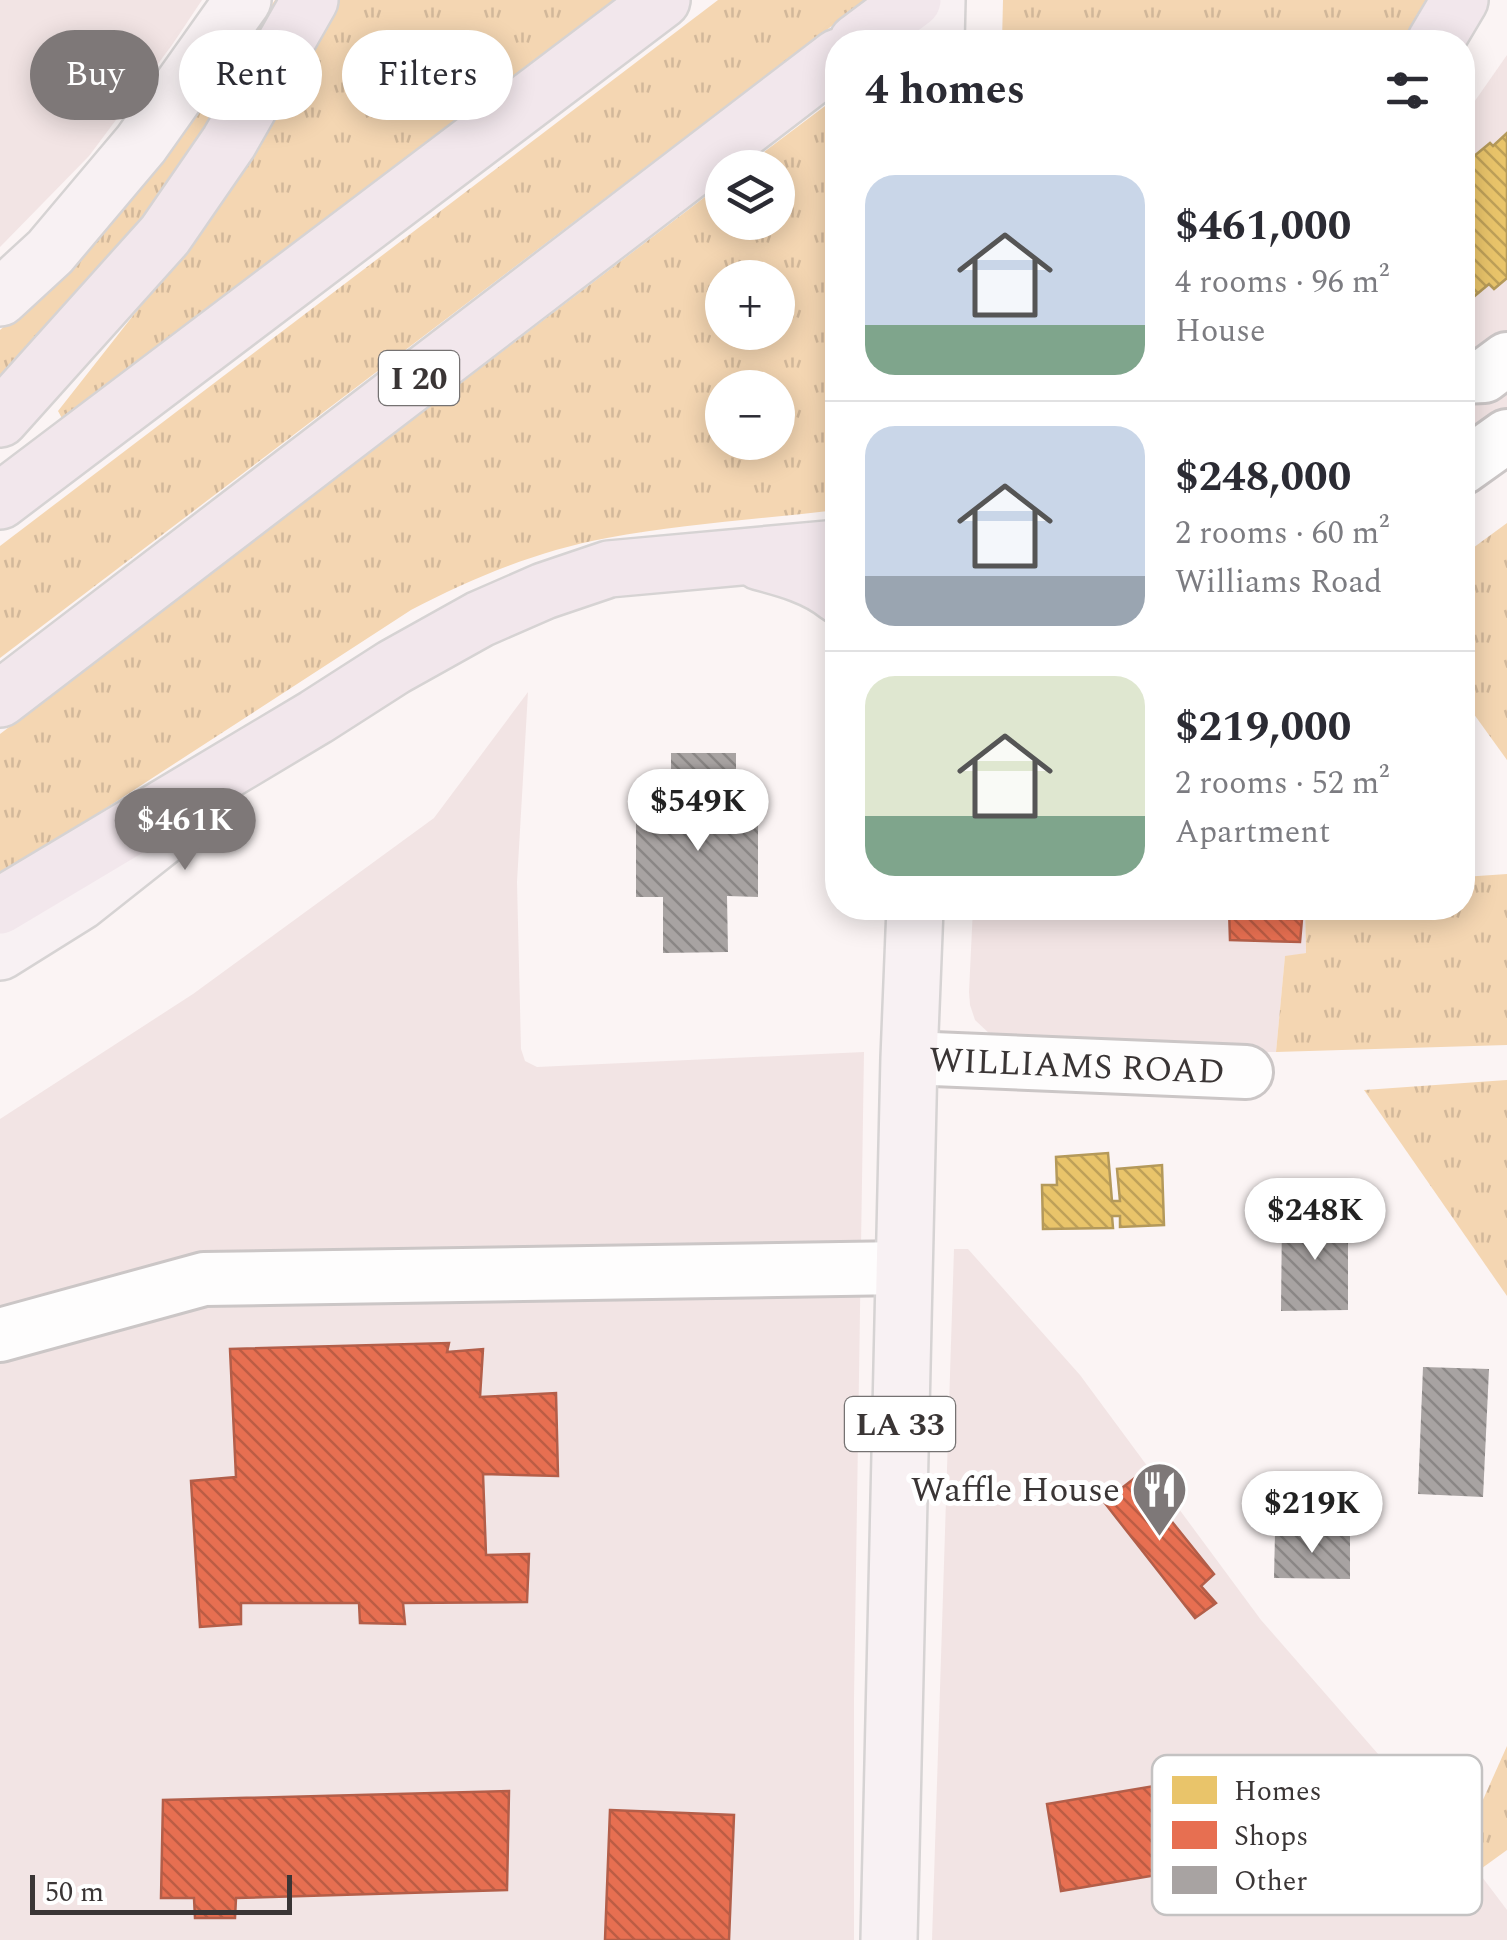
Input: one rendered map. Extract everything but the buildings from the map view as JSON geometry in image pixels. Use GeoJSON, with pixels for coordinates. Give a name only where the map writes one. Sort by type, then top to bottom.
{"type":"FeatureCollection","features":[{"type":"Feature","properties":{"kind":"highway"},"geometry":{"type":"LineString","coordinates":[[0,419],[165,235],[228,142],[310,0]]}},
{"type":"Feature","properties":{"kind":"highway"},"geometry":{"type":"LineString","coordinates":[[0,501],[662,0]]}},
{"type":"Feature","properties":{"kind":"highway"},"geometry":{"type":"LineString","coordinates":[[873,30],[912,0]]}},
{"type":"Feature","properties":{"kind":"highway"},"geometry":{"type":"LineString","coordinates":[[1442,30],[1460,0]]}},
{"type":"Feature","properties":{"kind":"highway","name":"I 20"},"geometry":{"type":"LineString","coordinates":[[0,698],[825,67]]}},
{"type":"Feature","properties":{"kind":"highway"},"geometry":{"type":"LineString","coordinates":[[0,906],[480,618],[609,570],[825,549]]}},
{"type":"Feature","properties":{"kind":"highway"},"geometry":{"type":"LineString","coordinates":[[742,557],[825,585]]}},
{"type":"Feature","properties":{"kind":"main road"},"geometry":{"type":"LineString","coordinates":[[0,298],[50,252],[141,144],[243,0]]}},
{"type":"Feature","properties":{"kind":"main road"},"geometry":{"type":"LineString","coordinates":[[936,30],[937,0]]}},
{"type":"Feature","properties":{"kind":"main road"},"geometry":{"type":"LineString","coordinates":[[0,952],[80,902],[316,717]]}},
{"type":"Feature","properties":{"kind":"main road","name":"LA 33"},"geometry":{"type":"LineString","coordinates":[[889,1940],[915,920]]}},
{"type":"Feature","properties":{"kind":"street"},"geometry":{"type":"LineString","coordinates":[[1475,376],[1484,376],[1507,359]]}},
{"type":"Feature","properties":{"kind":"street"},"geometry":{"type":"LineString","coordinates":[[1475,459],[1507,436]]}},
{"type":"Feature","properties":{"kind":"street","name":"WILLIAMS ROAD"},"geometry":{"type":"LineString","coordinates":[[909,1058],[1246,1072]]}},
{"type":"Feature","properties":{"kind":"street"},"geometry":{"type":"LineString","coordinates":[[0,1335],[204,1279],[904,1268]]}},
{"type":"Feature","properties":{"kind":"shaded area"},"geometry":{"type":"Polygon","coordinates":[[[0,0],[202,0],[159,62],[159,30],[30,30],[30,120],[116,120],[89,156],[0,247],[0,0]]]}},
{"type":"Feature","properties":{"kind":"shaded area"},"geometry":{"type":"Polygon","coordinates":[[[1507,55],[1507,413],[1475,437],[1475,101],[1507,55]]]}},
{"type":"Feature","properties":{"kind":"shaded area"},"geometry":{"type":"Polygon","coordinates":[[[528,692],[517,882],[521,1049],[525,1061],[537,1067],[864,1052],[854,1940],[0,1940],[0,1119],[193,994],[434,818],[528,692]]]}},
{"type":"Feature","properties":{"kind":"shaded area"},"geometry":{"type":"Polygon","coordinates":[[[972,920],[1305,920],[1306,953],[1285,957],[1276,1052],[1068,1055],[993,1037],[975,1020],[969,992],[972,920]]]}},
{"type":"Feature","properties":{"kind":"shaded area"},"geometry":{"type":"Polygon","coordinates":[[[954,1249],[968,1249],[1080,1375],[1261,1620],[1379,1755],[1152,1755],[1152,1915],[1482,1915],[1482,1877],[1507,1910],[1507,1940],[932,1940],[954,1249]]]}},
{"type":"Feature","properties":{"kind":"green space"},"geometry":{"type":"Polygon","coordinates":[[[275,0],[288,0],[270,30],[255,30],[275,0]]]}},
{"type":"Feature","properties":{"kind":"green space"},"geometry":{"type":"Polygon","coordinates":[[[333,0],[617,0],[513,79],[513,30],[342,30],[342,120],[460,120],[64,422],[58,411],[154,289],[211,208],[263,120],[322,120],[322,30],[315,30],[333,0]]]}},
{"type":"Feature","properties":{"kind":"green space"},"geometry":{"type":"Polygon","coordinates":[[[718,0],[866,0],[0,658],[0,546],[718,0]]]}},
{"type":"Feature","properties":{"kind":"green space"},"geometry":{"type":"Polygon","coordinates":[[[1003,0],[1434,0],[1416,30],[1002,30],[1003,0]]]}},
{"type":"Feature","properties":{"kind":"green space"},"geometry":{"type":"Polygon","coordinates":[[[825,106],[825,511],[693,525],[581,543],[506,566],[458,587],[411,610],[0,877],[0,734],[705,197],[705,240],[795,240],[795,150],[767,150],[825,106]]]}},
{"type":"Feature","properties":{"kind":"green space"},"geometry":{"type":"Polygon","coordinates":[[[194,120],[217,120],[184,176],[0,410],[0,330],[103,230],[194,120]]]}},
{"type":"Feature","properties":{"kind":"green space"},"geometry":{"type":"Polygon","coordinates":[[[1507,523],[1507,760],[1475,716],[1475,546],[1507,523]]]}},
{"type":"Feature","properties":{"kind":"green space"},"geometry":{"type":"Polygon","coordinates":[[[1507,874],[1507,1045],[1276,1052],[1285,956],[1306,953],[1305,920],[1475,920],[1475,876],[1507,874]]]}},
{"type":"Feature","properties":{"kind":"green space"},"geometry":{"type":"Polygon","coordinates":[[[1507,1080],[1507,1296],[1364,1090],[1507,1080]]]}},
{"type":"Feature","properties":{"kind":"green space"},"geometry":{"type":"Polygon","coordinates":[[[1507,1746],[1507,1850],[1482,1868],[1482,1802],[1507,1746]]]}},
{"type":"Feature","properties":{"kind":"place","name":"Waffle House"},"geometry":{"type":"Point","coordinates":[1159,1538]}}]}
